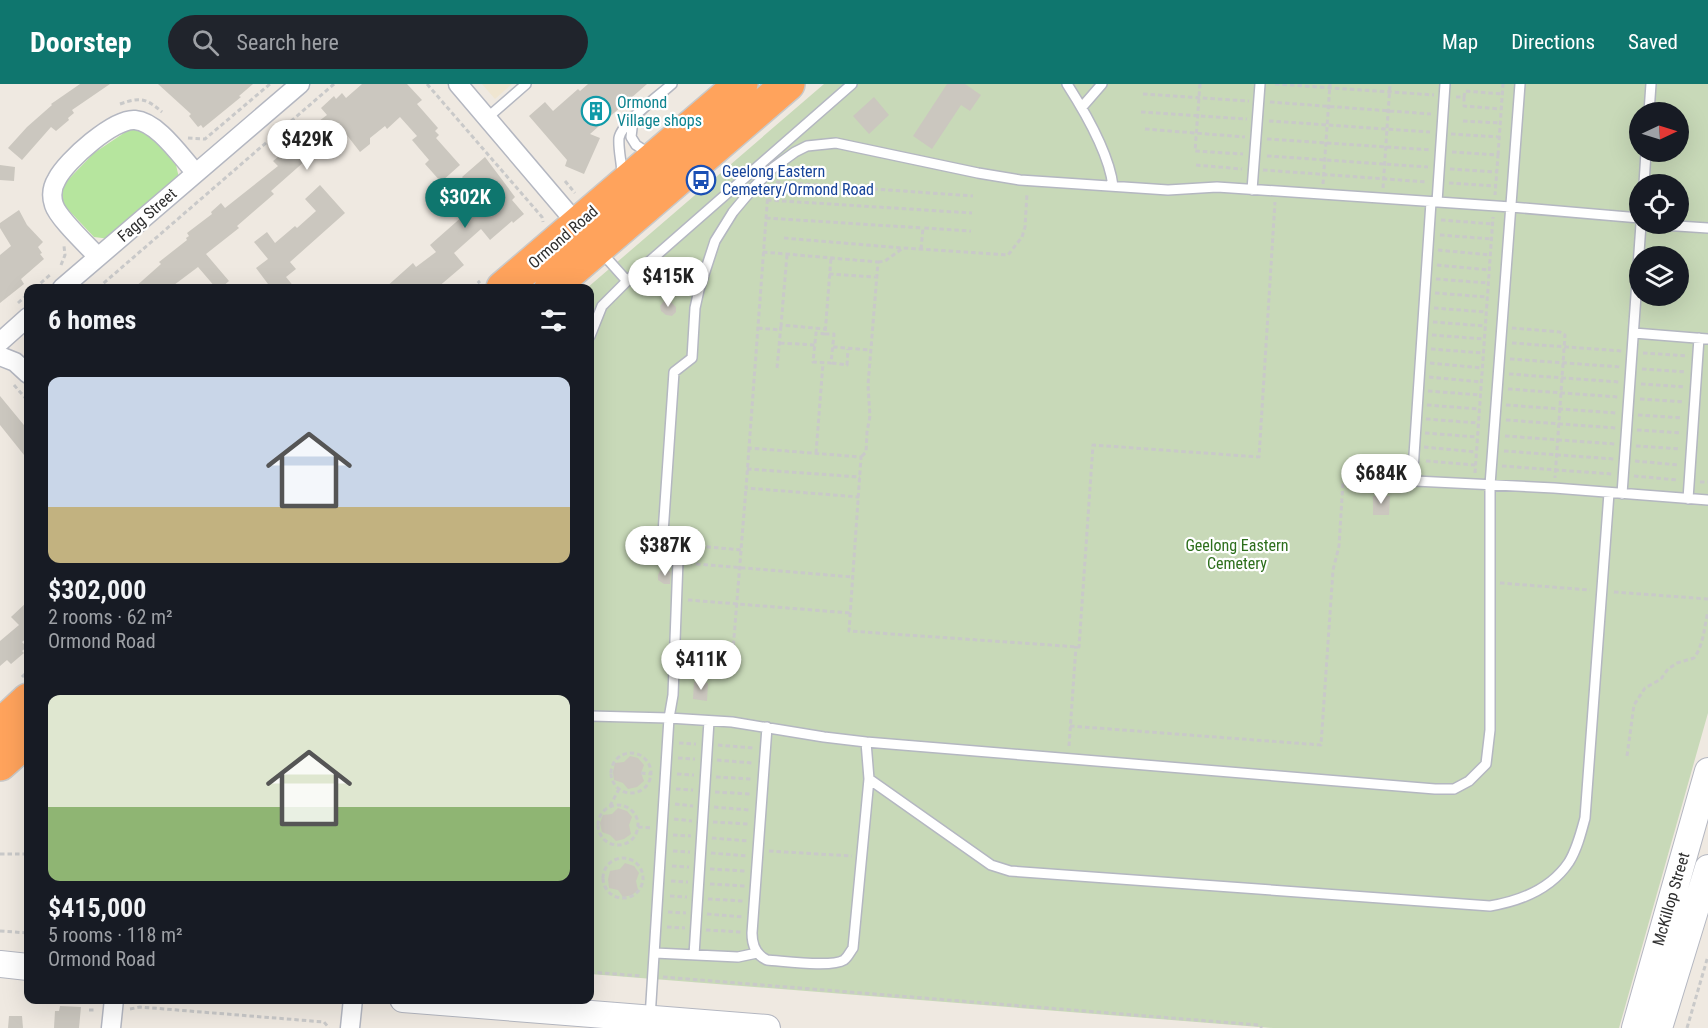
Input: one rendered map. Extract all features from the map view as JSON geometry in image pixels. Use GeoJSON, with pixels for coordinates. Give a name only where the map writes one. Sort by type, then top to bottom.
{"type":"FeatureCollection","features":[{"type":"Feature","properties":{"kind":"highway","name":"Ormond Road"},"geometry":{"type":"LineString","coordinates":[[554,284],[623,185],[741,84]]}},
{"type":"Feature","properties":{"kind":"highway","name":"Ormond Road"},"geometry":{"type":"LineString","coordinates":[[492,284],[588,236],[788,84]]}},
{"type":"Feature","properties":{"kind":"highway"},"geometry":{"type":"LineString","coordinates":[[0,726],[24,704]]}},
{"type":"Feature","properties":{"kind":"highway"},"geometry":{"type":"LineString","coordinates":[[0,764],[24,743]]}},
{"type":"Feature","properties":{"kind":"street","name":"Fagg Street"},"geometry":{"type":"LineString","coordinates":[[67,284],[300,84]]}},
{"type":"Feature","properties":{"kind":"street"},"geometry":{"type":"LineString","coordinates":[[458,84],[588,236]]}},
{"type":"Feature","properties":{"kind":"street"},"geometry":{"type":"LineString","coordinates":[[98,257],[58,214],[53,203],[52,194],[57,178],[79,154],[113,126],[134,120],[146,123],[158,131],[196,173]]}},
{"type":"Feature","properties":{"kind":"street"},"geometry":{"type":"LineString","coordinates":[[0,342],[24,321]]}},
{"type":"Feature","properties":{"kind":"street"},"geometry":{"type":"LineString","coordinates":[[0,356],[15,362],[24,370]]}},
{"type":"Feature","properties":{"kind":"street","name":"McKillop Street"},"geometry":{"type":"LineString","coordinates":[[1635,1028],[1708,771]]}},
{"type":"Feature","properties":{"kind":"street","name":"McKillop Street"},"geometry":{"type":"LineString","coordinates":[[1665,1020],[1708,868]]}},
{"type":"Feature","properties":{"kind":"street"},"geometry":{"type":"LineString","coordinates":[[0,964],[24,967]]}},
{"type":"Feature","properties":{"kind":"street"},"geometry":{"type":"LineString","coordinates":[[111,1028],[120,1004]]}},
{"type":"Feature","properties":{"kind":"street"},"geometry":{"type":"LineString","coordinates":[[350,1028],[352,1004]]}},
{"type":"Feature","properties":{"kind":"street"},"geometry":{"type":"LineString","coordinates":[[449,1004],[613,1022],[650,1019],[767,1028]]}},
{"type":"Feature","properties":{"kind":"lane"},"geometry":{"type":"LineString","coordinates":[[486,118],[526,84]]}},
{"type":"Feature","properties":{"kind":"lane"},"geometry":{"type":"LineString","coordinates":[[623,185],[620,134],[633,117],[672,84]]}},
{"type":"Feature","properties":{"kind":"lane"},"geometry":{"type":"LineString","coordinates":[[594,326],[602,306],[627,282],[852,84]]}},
{"type":"Feature","properties":{"kind":"lane"},"geometry":{"type":"LineString","coordinates":[[1067,84],[1082,107],[1111,170],[1113,186]]}},
{"type":"Feature","properties":{"kind":"lane"},"geometry":{"type":"LineString","coordinates":[[1082,107],[1102,84]]}},
{"type":"Feature","properties":{"kind":"lane"},"geometry":{"type":"LineString","coordinates":[[1252,190],[1260,84]]}},
{"type":"Feature","properties":{"kind":"lane"},"geometry":{"type":"LineString","coordinates":[[1445,84],[1438,183],[1430,219],[1413,460],[1415,481],[1708,500]]}},
{"type":"Feature","properties":{"kind":"lane"},"geometry":{"type":"LineString","coordinates":[[594,716],[709,721],[866,742],[1435,789],[1454,789],[1469,781],[1486,765],[1490,730],[1490,485],[1520,84]]}},
{"type":"Feature","properties":{"kind":"lane"},"geometry":{"type":"LineString","coordinates":[[1650,102],[1651,84]]}},
{"type":"Feature","properties":{"kind":"lane"},"geometry":{"type":"LineString","coordinates":[[633,117],[631,137],[636,145],[656,157]]}},
{"type":"Feature","properties":{"kind":"lane"},"geometry":{"type":"LineString","coordinates":[[650,1019],[669,718],[673,695],[678,560],[662,548],[674,372],[692,358],[695,308],[715,241],[732,212],[754,187],[769,177],[795,152],[807,146],[836,143],[1027,181],[1168,190],[1217,188],[1275,191],[1629,217]]}},
{"type":"Feature","properties":{"kind":"lane"},"geometry":{"type":"LineString","coordinates":[[1689,227],[1708,228]]}},
{"type":"Feature","properties":{"kind":"lane"},"geometry":{"type":"LineString","coordinates":[[1622,494],[1640,234]]}},
{"type":"Feature","properties":{"kind":"lane"},"geometry":{"type":"LineString","coordinates":[[588,236],[627,282]]}},
{"type":"Feature","properties":{"kind":"lane"},"geometry":{"type":"LineString","coordinates":[[1634,333],[1703,339],[1698,357],[1688,499]]}},
{"type":"Feature","properties":{"kind":"lane"},"geometry":{"type":"LineString","coordinates":[[869,779],[991,865],[1010,872],[1490,906],[1509,903],[1534,892],[1552,880],[1569,862],[1579,840],[1585,818],[1609,493]]}},
{"type":"Feature","properties":{"kind":"lane"},"geometry":{"type":"LineString","coordinates":[[694,955],[709,721]]}},
{"type":"Feature","properties":{"kind":"lane"},"geometry":{"type":"LineString","coordinates":[[766,727],[752,938],[754,948],[760,956],[767,960],[837,963],[847,959],[853,948],[869,779],[866,742]]}},
{"type":"Feature","properties":{"kind":"lane"},"geometry":{"type":"LineString","coordinates":[[655,953],[738,957],[758,953]]}},
{"type":"Feature","properties":{"kind":"path"},"geometry":{"type":"LineString","coordinates":[[187,138],[205,139],[270,84]]}},
{"type":"Feature","properties":{"kind":"path"},"geometry":{"type":"LineString","coordinates":[[103,284],[334,84]]}},
{"type":"Feature","properties":{"kind":"path"},"geometry":{"type":"LineString","coordinates":[[427,84],[542,217],[543,224],[540,229]]}},
{"type":"Feature","properties":{"kind":"path"},"geometry":{"type":"LineString","coordinates":[[1200,84],[1195,151],[1497,172]]}},
{"type":"Feature","properties":{"kind":"path"},"geometry":{"type":"LineString","coordinates":[[1275,84],[1330,86],[1464,98]]}},
{"type":"Feature","properties":{"kind":"path"},"geometry":{"type":"LineString","coordinates":[[1382,199],[1390,84]]}},
{"type":"Feature","properties":{"kind":"path"},"geometry":{"type":"LineString","coordinates":[[1474,484],[1503,84]]}},
{"type":"Feature","properties":{"kind":"path"},"geometry":{"type":"LineString","coordinates":[[1323,195],[1330,86]]}},
{"type":"Feature","properties":{"kind":"path"},"geometry":{"type":"LineString","coordinates":[[1501,109],[1464,106],[1464,98],[1465,91],[1502,94]]}},
{"type":"Feature","properties":{"kind":"path"},"geometry":{"type":"LineString","coordinates":[[1143,93],[1442,114]]}},
{"type":"Feature","properties":{"kind":"path"},"geometry":{"type":"LineString","coordinates":[[120,104],[136,99],[148,101],[166,117]]}},
{"type":"Feature","properties":{"kind":"path"},"geometry":{"type":"LineString","coordinates":[[1141,112],[1499,137]]}},
{"type":"Feature","properties":{"kind":"path"},"geometry":{"type":"LineString","coordinates":[[1463,121],[1500,123]]}},
{"type":"Feature","properties":{"kind":"path"},"geometry":{"type":"LineString","coordinates":[[1145,129],[1498,155]]}},
{"type":"Feature","properties":{"kind":"path"},"geometry":{"type":"LineString","coordinates":[[1196,165],[1496,186]]}},
{"type":"Feature","properties":{"kind":"path"},"geometry":{"type":"LineString","coordinates":[[731,675],[769,177],[973,196]]}},
{"type":"Feature","properties":{"kind":"path"},"geometry":{"type":"LineString","coordinates":[[784,238],[1008,255],[1022,237],[1025,227],[1027,181]]}},
{"type":"Feature","properties":{"kind":"path"},"geometry":{"type":"LineString","coordinates":[[1068,759],[1093,445],[1259,457],[1275,191]]}},
{"type":"Feature","properties":{"kind":"path"},"geometry":{"type":"LineString","coordinates":[[767,200],[972,213]]}},
{"type":"Feature","properties":{"kind":"path"},"geometry":{"type":"LineString","coordinates":[[766,218],[971,231]]}},
{"type":"Feature","properties":{"kind":"path"},"geometry":{"type":"LineString","coordinates":[[1430,219],[1493,224]]}},
{"type":"Feature","properties":{"kind":"path"},"geometry":{"type":"LineString","coordinates":[[921,249],[923,228]]}},
{"type":"Feature","properties":{"kind":"path"},"geometry":{"type":"LineString","coordinates":[[1429,235],[1492,239]]}},
{"type":"Feature","properties":{"kind":"path"},"geometry":{"type":"LineString","coordinates":[[40,284],[62,265],[65,255],[64,244]]}},
{"type":"Feature","properties":{"kind":"path"},"geometry":{"type":"LineString","coordinates":[[763,252],[878,262],[885,261],[903,248]]}},
{"type":"Feature","properties":{"kind":"path"},"geometry":{"type":"LineString","coordinates":[[1428,249],[1490,255]]}},
{"type":"Feature","properties":{"kind":"path"},"geometry":{"type":"LineString","coordinates":[[777,368],[787,254]]}},
{"type":"Feature","properties":{"kind":"path"},"geometry":{"type":"LineString","coordinates":[[825,331],[831,258]]}},
{"type":"Feature","properties":{"kind":"path"},"geometry":{"type":"LineString","coordinates":[[878,262],[868,385],[870,416],[866,452],[861,457],[849,631],[1076,646]]}},
{"type":"Feature","properties":{"kind":"path"},"geometry":{"type":"LineString","coordinates":[[1427,264],[1489,270]]}},
{"type":"Feature","properties":{"kind":"path"},"geometry":{"type":"LineString","coordinates":[[830,274],[876,277]]}},
{"type":"Feature","properties":{"kind":"path"},"geometry":{"type":"LineString","coordinates":[[1426,278],[1488,283]]}},
{"type":"Feature","properties":{"kind":"path"},"geometry":{"type":"LineString","coordinates":[[1425,293],[1487,297]]}},
{"type":"Feature","properties":{"kind":"path"},"geometry":{"type":"LineString","coordinates":[[1424,307],[1486,312]]}},
{"type":"Feature","properties":{"kind":"path"},"geometry":{"type":"LineString","coordinates":[[1423,321],[1485,326]]}},
{"type":"Feature","properties":{"kind":"path"},"geometry":{"type":"LineString","coordinates":[[1502,327],[1560,332],[1565,335],[1554,489]]}},
{"type":"Feature","properties":{"kind":"path"},"geometry":{"type":"LineString","coordinates":[[758,328],[825,331],[834,334],[831,363]]}},
{"type":"Feature","properties":{"kind":"path"},"geometry":{"type":"LineString","coordinates":[[825,331],[816,333],[813,362],[847,365],[848,349]]}},
{"type":"Feature","properties":{"kind":"path"},"geometry":{"type":"LineString","coordinates":[[1422,334],[1484,339]]}},
{"type":"Feature","properties":{"kind":"path"},"geometry":{"type":"LineString","coordinates":[[1501,342],[1698,357]]}},
{"type":"Feature","properties":{"kind":"path"},"geometry":{"type":"LineString","coordinates":[[780,343],[815,345]]}},
{"type":"Feature","properties":{"kind":"path"},"geometry":{"type":"LineString","coordinates":[[832,347],[870,351]]}},
{"type":"Feature","properties":{"kind":"path"},"geometry":{"type":"LineString","coordinates":[[1421,348],[1484,353]]}},
{"type":"Feature","properties":{"kind":"path"},"geometry":{"type":"LineString","coordinates":[[1500,358],[1697,372]]}},
{"type":"Feature","properties":{"kind":"path"},"geometry":{"type":"LineString","coordinates":[[1420,362],[1482,368]]}},
{"type":"Feature","properties":{"kind":"path"},"geometry":{"type":"LineString","coordinates":[[816,453],[823,363]]}},
{"type":"Feature","properties":{"kind":"path"},"geometry":{"type":"LineString","coordinates":[[1498,373],[1696,388]]}},
{"type":"Feature","properties":{"kind":"path"},"geometry":{"type":"LineString","coordinates":[[1419,376],[1481,382]]}},
{"type":"Feature","properties":{"kind":"path"},"geometry":{"type":"LineString","coordinates":[[9,381],[24,398]]}},
{"type":"Feature","properties":{"kind":"path"},"geometry":{"type":"LineString","coordinates":[[1497,388],[1694,403]]}},
{"type":"Feature","properties":{"kind":"path"},"geometry":{"type":"LineString","coordinates":[[1418,390],[1480,395]]}},
{"type":"Feature","properties":{"kind":"path"},"geometry":{"type":"LineString","coordinates":[[1417,404],[1479,409]]}},
{"type":"Feature","properties":{"kind":"path"},"geometry":{"type":"LineString","coordinates":[[1496,404],[1694,418]]}},
{"type":"Feature","properties":{"kind":"path"},"geometry":{"type":"LineString","coordinates":[[1416,418],[1478,423]]}},
{"type":"Feature","properties":{"kind":"path"},"geometry":{"type":"LineString","coordinates":[[1495,419],[1692,434]]}},
{"type":"Feature","properties":{"kind":"path"},"geometry":{"type":"LineString","coordinates":[[1415,432],[1477,437]]}},
{"type":"Feature","properties":{"kind":"path"},"geometry":{"type":"LineString","coordinates":[[1494,435],[1691,450]]}},
{"type":"Feature","properties":{"kind":"path"},"geometry":{"type":"LineString","coordinates":[[1414,446],[1476,452]]}},
{"type":"Feature","properties":{"kind":"path"},"geometry":{"type":"LineString","coordinates":[[749,448],[861,457]]}},
{"type":"Feature","properties":{"kind":"path"},"geometry":{"type":"LineString","coordinates":[[1493,450],[1690,465]]}},
{"type":"Feature","properties":{"kind":"path"},"geometry":{"type":"LineString","coordinates":[[1413,460],[1475,465]]}},
{"type":"Feature","properties":{"kind":"path"},"geometry":{"type":"LineString","coordinates":[[1491,465],[1708,482]]}},
{"type":"Feature","properties":{"kind":"path"},"geometry":{"type":"LineString","coordinates":[[747,469],[860,477]]}},
{"type":"Feature","properties":{"kind":"path"},"geometry":{"type":"LineString","coordinates":[[1070,726],[1321,745],[1333,570],[1339,546],[1343,482]]}},
{"type":"Feature","properties":{"kind":"path"},"geometry":{"type":"LineString","coordinates":[[746,488],[859,496]]}},
{"type":"Feature","properties":{"kind":"path"},"geometry":{"type":"LineString","coordinates":[[699,546],[741,550]]}},
{"type":"Feature","properties":{"kind":"path"},"geometry":{"type":"LineString","coordinates":[[696,564],[853,577]]}},
{"type":"Feature","properties":{"kind":"path"},"geometry":{"type":"LineString","coordinates":[[676,599],[850,613]]}},
{"type":"Feature","properties":{"kind":"path"},"geometry":{"type":"LineString","coordinates":[[1627,756],[1634,705],[1645,688],[1662,679],[1668,669],[1677,663],[1694,658],[1703,642],[1708,611]]}},
{"type":"Feature","properties":{"kind":"path"},"geometry":{"type":"LineString","coordinates":[[674,654],[732,659]]}},
{"type":"Feature","properties":{"kind":"path"},"geometry":{"type":"LineString","coordinates":[[624,754],[637,754],[643,757],[650,767],[651,774],[646,786],[629,793],[619,789],[611,776],[611,769],[618,758],[624,754]]}},
{"type":"Feature","properties":{"kind":"path"},"geometry":{"type":"LineString","coordinates":[[641,773],[651,774]]}},
{"type":"Feature","properties":{"kind":"path"},"geometry":{"type":"LineString","coordinates":[[609,806],[627,807],[636,815],[637,833],[628,843],[615,845],[603,839],[599,833],[598,820],[619,789]]}},
{"type":"Feature","properties":{"kind":"path"},"geometry":{"type":"LineString","coordinates":[[758,850],[861,856]]}},
{"type":"Feature","properties":{"kind":"path"},"geometry":{"type":"LineString","coordinates":[[0,854],[24,854]]}},
{"type":"Feature","properties":{"kind":"path"},"geometry":{"type":"LineString","coordinates":[[616,859],[629,859],[640,867],[644,879],[642,886],[633,896],[627,898],[614,896],[604,886],[603,873],[606,867],[616,859]]}},
{"type":"Feature","properties":{"kind":"path"},"geometry":{"type":"LineString","coordinates":[[0,931],[24,933]]}},
{"type":"Feature","properties":{"kind":"path"},"geometry":{"type":"LineString","coordinates":[[1687,1028],[1708,956]]}},
{"type":"Feature","properties":{"kind":"path"},"geometry":{"type":"LineString","coordinates":[[594,972],[1259,1024],[1262,1028]]}},
{"type":"Feature","properties":{"kind":"path"},"geometry":{"type":"LineString","coordinates":[[120,1004],[324,1022],[329,1028]]}},
{"type":"Feature","properties":{"kind":"shaded area"},"geometry":{"type":"Polygon","coordinates":[[[482,84],[512,84],[495,99],[482,84]]]}},
{"type":"Feature","properties":{"kind":"green space","name":"Geelong Eastern Cemetery"},"geometry":{"type":"Polygon","coordinates":[[[824,84],[1708,84],[1708,713],[1619,1028],[1273,1028],[594,974],[594,284],[592,284],[824,84]]]}},
{"type":"Feature","properties":{"kind":"green space"},"geometry":{"type":"Polygon","coordinates":[[[133,127],[145,128],[176,165],[179,178],[110,239],[94,237],[60,201],[60,192],[63,185],[94,153],[133,127]]]}},
{"type":"Feature","properties":{"kind":"building"},"geometry":{"type":"Polygon","coordinates":[[[80,84],[110,84],[72,110],[74,113],[68,118],[69,120],[56,131],[51,127],[22,160],[8,148],[51,104],[80,84]]]}},
{"type":"Feature","properties":{"kind":"building"},"geometry":{"type":"Polygon","coordinates":[[[158,84],[253,84],[239,96],[241,97],[203,128],[201,125],[198,127],[189,116],[191,114],[158,84]]]}},
{"type":"Feature","properties":{"kind":"building"},"geometry":{"type":"Polygon","coordinates":[[[362,84],[407,84],[422,100],[417,104],[438,128],[435,131],[439,135],[436,138],[460,165],[441,182],[425,164],[429,160],[412,140],[417,136],[400,117],[387,129],[385,126],[370,138],[370,144],[360,152],[346,134],[316,157],[314,153],[271,191],[274,194],[237,226],[239,228],[206,254],[229,281],[226,284],[213,284],[198,267],[175,284],[138,284],[161,264],[159,262],[187,240],[189,236],[187,233],[212,214],[211,212],[221,203],[225,208],[278,166],[273,161],[305,135],[303,133],[327,115],[321,108],[334,96],[336,99],[342,93],[346,98],[362,84]]]}},
{"type":"Feature","properties":{"kind":"building"},"geometry":{"type":"Polygon","coordinates":[[[588,84],[647,84],[590,134],[600,138],[584,174],[565,166],[567,160],[529,116],[545,102],[553,111],[578,89],[580,91],[588,84]]]}},
{"type":"Feature","properties":{"kind":"building"},"geometry":{"type":"Polygon","coordinates":[[[947,84],[965,84],[981,95],[970,111],[961,105],[932,149],[913,136],[947,84]]]}},
{"type":"Feature","properties":{"kind":"building"},"geometry":{"type":"Polygon","coordinates":[[[874,97],[889,115],[869,134],[853,116],[874,97]]]}},
{"type":"Feature","properties":{"kind":"building"},"geometry":{"type":"Polygon","coordinates":[[[485,157],[515,197],[512,200],[524,214],[490,240],[481,229],[454,253],[464,265],[442,284],[389,284],[413,263],[416,267],[436,252],[430,245],[481,200],[462,177],[485,157]]]}},
{"type":"Feature","properties":{"kind":"building"},"geometry":{"type":"Polygon","coordinates":[[[0,165],[15,167],[14,181],[0,180],[0,165]]]}},
{"type":"Feature","properties":{"kind":"building"},"geometry":{"type":"Polygon","coordinates":[[[320,185],[345,213],[290,262],[296,269],[286,277],[292,284],[268,284],[256,268],[268,259],[254,242],[267,232],[275,243],[295,226],[297,228],[316,211],[305,199],[320,185]]]}},
{"type":"Feature","properties":{"kind":"building"},"geometry":{"type":"Polygon","coordinates":[[[19,210],[27,225],[43,242],[38,247],[44,259],[21,279],[24,284],[0,303],[0,255],[11,246],[0,228],[0,223],[19,210]]]}},
{"type":"Feature","properties":{"kind":"building"},"geometry":{"type":"Polygon","coordinates":[[[668,299],[676,307],[676,312],[672,316],[661,311],[660,306],[668,299]]]}},
{"type":"Feature","properties":{"kind":"building"},"geometry":{"type":"Polygon","coordinates":[[[0,396],[24,425],[24,455],[0,425],[0,396]]]}},
{"type":"Feature","properties":{"kind":"building"},"geometry":{"type":"Polygon","coordinates":[[[1373,496],[1390,496],[1389,515],[1373,515],[1373,496]]]}},
{"type":"Feature","properties":{"kind":"building"},"geometry":{"type":"Polygon","coordinates":[[[665,568],[671,572],[670,584],[664,584],[658,580],[660,571],[665,568]]]}},
{"type":"Feature","properties":{"kind":"building"},"geometry":{"type":"Polygon","coordinates":[[[24,605],[24,640],[22,642],[24,649],[22,651],[24,653],[11,664],[7,660],[0,666],[0,641],[19,625],[11,617],[24,605]]]}},
{"type":"Feature","properties":{"kind":"building"},"geometry":{"type":"Polygon","coordinates":[[[694,682],[708,683],[707,701],[693,699],[694,682]]]}},
{"type":"Feature","properties":{"kind":"building"},"geometry":{"type":"Polygon","coordinates":[[[630,756],[638,758],[644,765],[641,773],[644,781],[637,787],[628,789],[623,783],[614,780],[613,772],[615,763],[624,762],[630,756]]]}},
{"type":"Feature","properties":{"kind":"building"},"geometry":{"type":"Polygon","coordinates":[[[618,808],[627,811],[632,817],[629,825],[631,834],[616,841],[610,835],[602,832],[600,823],[603,815],[612,814],[618,808]]]}},
{"type":"Feature","properties":{"kind":"building"},"geometry":{"type":"Polygon","coordinates":[[[625,863],[634,866],[639,873],[636,881],[638,890],[632,895],[623,897],[618,890],[609,888],[608,879],[610,871],[620,869],[625,863]]]}},
{"type":"Feature","properties":{"kind":"building"},"geometry":{"type":"Polygon","coordinates":[[[60,1006],[81,1007],[79,1028],[54,1028],[55,1011],[59,1011],[60,1006]]]}},
{"type":"Feature","properties":{"kind":"building"},"geometry":{"type":"Polygon","coordinates":[[[9,1016],[22,1016],[23,1028],[8,1028],[9,1016]]]}},
{"type":"Feature","properties":{"kind":"place","name":"Ormond Village shops"},"geometry":{"type":"Point","coordinates":[596,111]}},
{"type":"Feature","properties":{"kind":"place","name":"Geelong Eastern Cemetery/Ormond Road"},"geometry":{"type":"Point","coordinates":[701,180]}}]}
